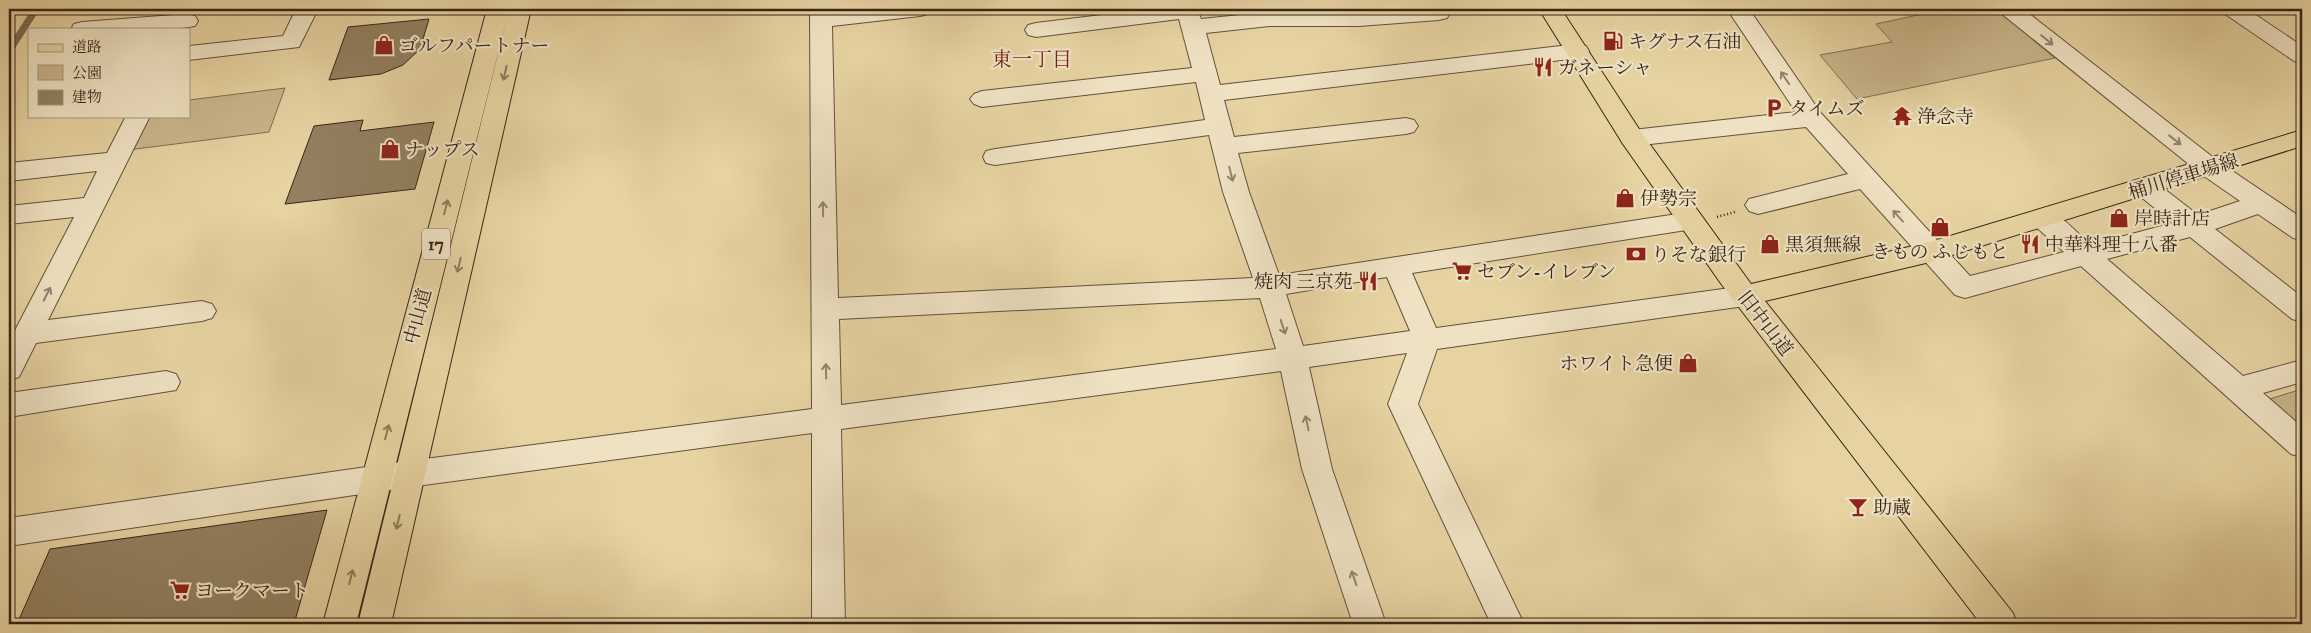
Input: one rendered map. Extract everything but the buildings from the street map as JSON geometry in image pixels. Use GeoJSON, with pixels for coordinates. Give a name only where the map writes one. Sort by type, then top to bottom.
{"type":"FeatureCollection","features":[{"type":"Feature","properties":{"kind":"main road","name":"中山道"},"geometry":{"type":"LineString","coordinates":[[339,624],[498,9]]}},
{"type":"Feature","properties":{"kind":"main road","name":"中山道"},"geometry":{"type":"LineString","coordinates":[[374,624],[520,9]]}},
{"type":"Feature","properties":{"kind":"main road","name":"旧中山道"},"geometry":{"type":"LineString","coordinates":[[1550,9],[1632,138],[1745,296],[2001,624]]}},
{"type":"Feature","properties":{"kind":"main road","name":"桶川停車場線"},"geometry":{"type":"LineString","coordinates":[[1745,296],[1930,252],[2210,168],[2302,138]]}},
{"type":"Feature","properties":{"kind":"street"},"geometry":{"type":"LineString","coordinates":[[190,53],[292,42],[307,9]]}},
{"type":"Feature","properties":{"kind":"street"},"geometry":{"type":"LineString","coordinates":[[829,624],[821,15],[920,9]]}},
{"type":"Feature","properties":{"kind":"street"},"geometry":{"type":"LineString","coordinates":[[1738,9],[1812,118],[1930,252],[1965,288],[2195,226],[2261,203]]}},
{"type":"Feature","properties":{"kind":"street"},"geometry":{"type":"LineString","coordinates":[[2010,9],[2210,168],[2302,231]]}},
{"type":"Feature","properties":{"kind":"street"},"geometry":{"type":"LineString","coordinates":[[2233,9],[2302,56]]}},
{"type":"Feature","properties":{"kind":"street"},"geometry":{"type":"LineString","coordinates":[[1036,30],[1188,16],[1269,19],[1359,19],[1439,13]]}},
{"type":"Feature","properties":{"kind":"street"},"geometry":{"type":"LineString","coordinates":[[1188,16],[1236,192],[1293,358],[1318,468],[1370,624]]}},
{"type":"Feature","properties":{"kind":"street"},"geometry":{"type":"LineString","coordinates":[[94,28],[188,20]]}},
{"type":"Feature","properties":{"kind":"street"},"geometry":{"type":"LineString","coordinates":[[982,100],[1208,84],[1578,51]]}},
{"type":"Feature","properties":{"kind":"street"},"geometry":{"type":"LineString","coordinates":[[10,366],[137,118]]}},
{"type":"Feature","properties":{"kind":"street"},"geometry":{"type":"LineString","coordinates":[[1632,138],[1812,118]]}},
{"type":"Feature","properties":{"kind":"street"},"geometry":{"type":"LineString","coordinates":[[995,157],[1221,136],[1406,126]]}},
{"type":"Feature","properties":{"kind":"street"},"geometry":{"type":"LineString","coordinates":[[9,172],[116,161]]}},
{"type":"Feature","properties":{"kind":"street"},"geometry":{"type":"LineString","coordinates":[[1758,204],[1865,179]]}},
{"type":"Feature","properties":{"kind":"street"},"geometry":{"type":"LineString","coordinates":[[2145,187],[2302,312]]}},
{"type":"Feature","properties":{"kind":"street"},"geometry":{"type":"LineString","coordinates":[[9,215],[93,206]]}},
{"type":"Feature","properties":{"kind":"street"},"geometry":{"type":"LineString","coordinates":[[2044,218],[2302,445]]}},
{"type":"Feature","properties":{"kind":"street"},"geometry":{"type":"LineString","coordinates":[[825,308],[1270,287],[1395,266],[1691,222]]}},
{"type":"Feature","properties":{"kind":"street"},"geometry":{"type":"LineString","coordinates":[[1395,266],[1427,338],[1403,404],[1508,624]]}},
{"type":"Feature","properties":{"kind":"street"},"geometry":{"type":"LineString","coordinates":[[9,532],[409,474],[1293,358],[1427,338],[1745,296]]}},
{"type":"Feature","properties":{"kind":"street"},"geometry":{"type":"LineString","coordinates":[[27,333],[202,311]]}},
{"type":"Feature","properties":{"kind":"street"},"geometry":{"type":"LineString","coordinates":[[2238,389],[2302,370]]}},
{"type":"Feature","properties":{"kind":"street"},"geometry":{"type":"LineString","coordinates":[[9,405],[166,382]]}},
{"type":"Feature","properties":{"kind":"path"},"geometry":{"type":"LineString","coordinates":[[1691,222],[1758,204]]}},
{"type":"Feature","properties":{"kind":"green space"},"geometry":{"type":"Polygon","coordinates":[[[1945,9],[1996,9],[2055,58],[1857,99],[1820,55],[1892,42],[1876,24],[1945,9]]]}},
{"type":"Feature","properties":{"kind":"green space"},"geometry":{"type":"Polygon","coordinates":[[[285,88],[269,132],[128,150],[142,118],[190,118],[190,100],[285,88]]]}},
{"type":"Feature","properties":{"kind":"green space"},"geometry":{"type":"Polygon","coordinates":[[[2302,389],[2302,438],[2263,401],[2302,389]]]}},
{"type":"Feature","properties":{"kind":"waterway"},"geometry":{"type":"LineString","coordinates":[[9,51],[36,9]]}},
{"type":"Feature","properties":{"kind":"place","name":"キグナス石油"},"geometry":{"type":"Point","coordinates":[1613,41]}},
{"type":"Feature","properties":{"kind":"place","name":"ゴルフパートナー"},"geometry":{"type":"Point","coordinates":[384,45]}},
{"type":"Feature","properties":{"kind":"place","name":"ガネーシャ"},"geometry":{"type":"Point","coordinates":[1543,67]}},
{"type":"Feature","properties":{"kind":"place","name":"タイムズ"},"geometry":{"type":"Point","coordinates":[1774,108]}},
{"type":"Feature","properties":{"kind":"place","name":"浄念寺"},"geometry":{"type":"Point","coordinates":[1902,116]}},
{"type":"Feature","properties":{"kind":"place","name":"ナップス"},"geometry":{"type":"Point","coordinates":[390,149]}},
{"type":"Feature","properties":{"kind":"place","name":"伊勢宗"},"geometry":{"type":"Point","coordinates":[1625,198]}},
{"type":"Feature","properties":{"kind":"place","name":"岸時計店"},"geometry":{"type":"Point","coordinates":[2119,218]}},
{"type":"Feature","properties":{"kind":"place","name":"きもの ふじもと"},"geometry":{"type":"Point","coordinates":[1940,227]}},
{"type":"Feature","properties":{"kind":"place","name":"黒須無線"},"geometry":{"type":"Point","coordinates":[1770,244]}},
{"type":"Feature","properties":{"kind":"place","name":"中華料理十八番"},"geometry":{"type":"Point","coordinates":[2030,244]}},
{"type":"Feature","properties":{"kind":"place","name":"りそな銀行"},"geometry":{"type":"Point","coordinates":[1636,254]}},
{"type":"Feature","properties":{"kind":"place","name":"セブン-イレブン"},"geometry":{"type":"Point","coordinates":[1462,271]}},
{"type":"Feature","properties":{"kind":"place","name":"焼肉 三京苑"},"geometry":{"type":"Point","coordinates":[1368,281]}},
{"type":"Feature","properties":{"kind":"place","name":"ホワイト急便"},"geometry":{"type":"Point","coordinates":[1688,363]}},
{"type":"Feature","properties":{"kind":"place","name":"助蔵"},"geometry":{"type":"Point","coordinates":[1858,507]}},
{"type":"Feature","properties":{"kind":"place","name":"ヨークマート"},"geometry":{"type":"Point","coordinates":[180,590]}},
{"type":"Feature","properties":{"kind":"district","name":"東一丁目"},"geometry":{"type":"Point","coordinates":[1032,59]}}]}
